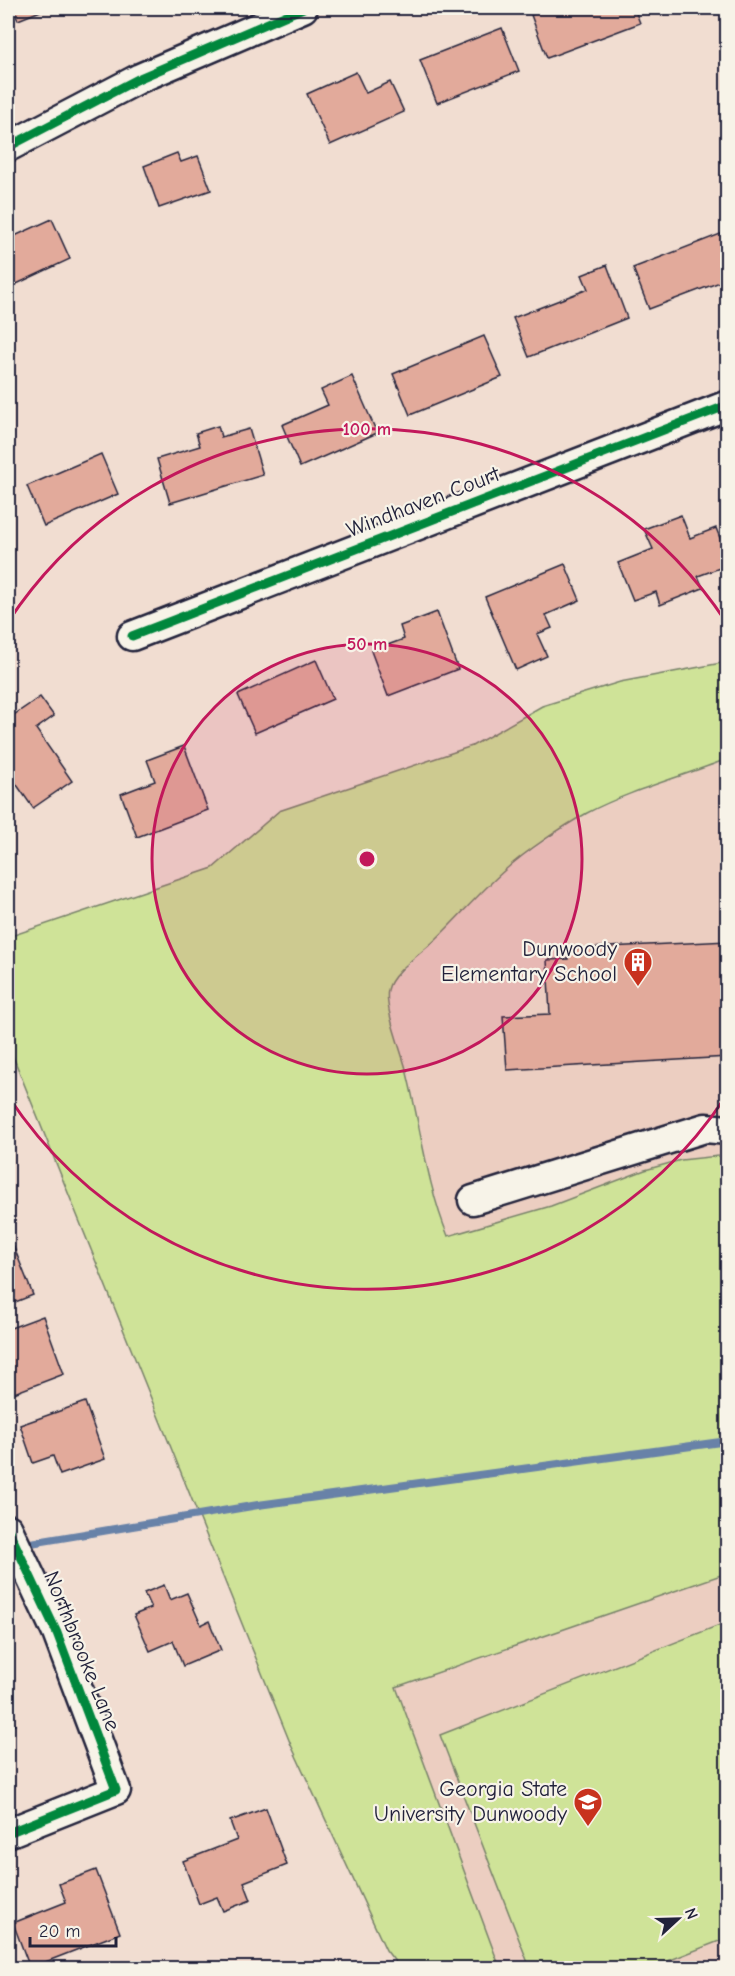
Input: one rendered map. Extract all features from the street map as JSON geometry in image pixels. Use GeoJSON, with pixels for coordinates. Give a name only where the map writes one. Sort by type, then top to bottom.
{"type":"FeatureCollection","features":[{"type":"Feature","properties":{"kind":"street"},"geometry":{"type":"LineString","coordinates":[[8,147],[140,78],[303,8]]}},
{"type":"Feature","properties":{"kind":"street","name":"Windhaven Court"},"geometry":{"type":"LineString","coordinates":[[132,636],[728,405]]}},
{"type":"Feature","properties":{"kind":"street"},"geometry":{"type":"LineString","coordinates":[[473,1200],[705,1128],[728,1130]]}},
{"type":"Feature","properties":{"kind":"street","name":"Northbrooke Lane"},"geometry":{"type":"LineString","coordinates":[[8,1529],[57,1633],[116,1790],[8,1833]]}},
{"type":"Feature","properties":{"kind":"shaded area"},"geometry":{"type":"Polygon","coordinates":[[[727,759],[727,1155],[681,1160],[645,1170],[551,1206],[448,1236],[439,1212],[390,1012],[387,991],[391,982],[506,869],[587,813],[727,759]]]}},
{"type":"Feature","properties":{"kind":"shaded area","name":"Georgia State University Dunwoody"},"geometry":{"type":"Polygon","coordinates":[[[727,1573],[727,1968],[500,1968],[396,1688],[727,1573]]]}},
{"type":"Feature","properties":{"kind":"green space"},"geometry":{"type":"Polygon","coordinates":[[[727,662],[727,759],[604,805],[544,840],[496,878],[434,941],[401,970],[388,990],[388,1007],[406,1069],[429,1175],[448,1236],[551,1206],[645,1170],[681,1160],[728,1155],[727,1573],[396,1687],[500,1968],[400,1968],[386,1950],[291,1745],[8,1044],[8,937],[213,868],[279,811],[472,746],[542,706],[620,682],[727,662]]]}},
{"type":"Feature","properties":{"kind":"green space","name":"Georgia State University Dunwoody"},"geometry":{"type":"Polygon","coordinates":[[[727,1622],[727,1938],[650,1968],[530,1968],[440,1735],[727,1622]]]}},
{"type":"Feature","properties":{"kind":"building"},"geometry":{"type":"Polygon","coordinates":[[[12,8],[48,8],[18,20],[12,8]]]}},
{"type":"Feature","properties":{"kind":"building"},"geometry":{"type":"Polygon","coordinates":[[[551,8],[634,8],[640,23],[547,58],[531,15],[551,8]]]}},
{"type":"Feature","properties":{"kind":"building"},"geometry":{"type":"Polygon","coordinates":[[[502,28],[519,71],[437,103],[420,60],[502,28]]]}},
{"type":"Feature","properties":{"kind":"building"},"geometry":{"type":"Polygon","coordinates":[[[356,72],[366,93],[390,82],[404,112],[330,145],[307,94],[356,72]]]}},
{"type":"Feature","properties":{"kind":"building"},"geometry":{"type":"Polygon","coordinates":[[[177,153],[181,162],[198,156],[211,190],[159,208],[144,166],[177,153]]]}},
{"type":"Feature","properties":{"kind":"building"},"geometry":{"type":"Polygon","coordinates":[[[52,219],[70,259],[8,288],[8,239],[52,219]]]}},
{"type":"Feature","properties":{"kind":"building"},"geometry":{"type":"Polygon","coordinates":[[[728,231],[728,279],[649,309],[633,268],[728,231]]]}},
{"type":"Feature","properties":{"kind":"building"},"geometry":{"type":"Polygon","coordinates":[[[607,265],[627,318],[529,357],[513,318],[588,289],[582,275],[607,265]]]}},
{"type":"Feature","properties":{"kind":"building"},"geometry":{"type":"Polygon","coordinates":[[[484,336],[502,377],[410,415],[393,374],[484,336]]]}},
{"type":"Feature","properties":{"kind":"building"},"geometry":{"type":"Polygon","coordinates":[[[352,376],[377,433],[300,467],[282,425],[328,405],[321,390],[352,376]]]}},
{"type":"Feature","properties":{"kind":"building"},"geometry":{"type":"Polygon","coordinates":[[[218,426],[221,437],[249,429],[263,475],[170,503],[157,459],[200,446],[196,433],[218,426]]]}},
{"type":"Feature","properties":{"kind":"building"},"geometry":{"type":"Polygon","coordinates":[[[101,454],[118,494],[44,526],[27,486],[101,454]]]}},
{"type":"Feature","properties":{"kind":"building"},"geometry":{"type":"Polygon","coordinates":[[[681,515],[690,538],[716,528],[728,558],[728,565],[698,576],[703,588],[660,605],[656,592],[633,600],[618,563],[653,549],[644,529],[681,515]]]}},
{"type":"Feature","properties":{"kind":"building"},"geometry":{"type":"Polygon","coordinates":[[[565,564],[580,600],[546,615],[552,628],[537,634],[547,656],[516,670],[485,597],[565,564]]]}},
{"type":"Feature","properties":{"kind":"building"},"geometry":{"type":"Polygon","coordinates":[[[437,612],[458,669],[388,696],[371,651],[404,639],[400,626],[437,612]]]}},
{"type":"Feature","properties":{"kind":"building"},"geometry":{"type":"Polygon","coordinates":[[[316,660],[333,699],[255,733],[238,695],[316,660]]]}},
{"type":"Feature","properties":{"kind":"building"},"geometry":{"type":"Polygon","coordinates":[[[40,697],[54,716],[36,729],[72,781],[33,808],[10,775],[8,776],[8,719],[40,697]]]}},
{"type":"Feature","properties":{"kind":"building"},"geometry":{"type":"Polygon","coordinates":[[[184,746],[208,810],[137,837],[121,794],[155,781],[147,760],[184,746]]]}},
{"type":"Feature","properties":{"kind":"building","name":"Dunwoody Elementary School"},"geometry":{"type":"Polygon","coordinates":[[[728,941],[728,1057],[507,1070],[503,1016],[550,1014],[547,960],[568,959],[568,949],[728,941]]]}},
{"type":"Feature","properties":{"kind":"building"},"geometry":{"type":"Polygon","coordinates":[[[11,1240],[33,1295],[8,1305],[8,1241],[11,1240]]]}},
{"type":"Feature","properties":{"kind":"building"},"geometry":{"type":"Polygon","coordinates":[[[43,1316],[64,1374],[9,1395],[8,1329],[43,1316]]]}},
{"type":"Feature","properties":{"kind":"building"},"geometry":{"type":"Polygon","coordinates":[[[85,1402],[105,1459],[60,1475],[53,1456],[33,1463],[20,1425],[85,1402]]]}},
{"type":"Feature","properties":{"kind":"building"},"geometry":{"type":"Polygon","coordinates":[[[164,1585],[170,1600],[187,1593],[201,1625],[209,1621],[221,1650],[183,1666],[173,1641],[150,1651],[134,1615],[151,1608],[144,1593],[164,1585]]]}},
{"type":"Feature","properties":{"kind":"building"},"geometry":{"type":"Polygon","coordinates":[[[8,1707],[15,1725],[8,1729],[8,1707]]]}},
{"type":"Feature","properties":{"kind":"building"},"geometry":{"type":"Polygon","coordinates":[[[266,1808],[287,1865],[244,1882],[251,1900],[223,1911],[217,1897],[199,1904],[183,1861],[237,1840],[230,1821],[266,1808]]]}},
{"type":"Feature","properties":{"kind":"building"},"geometry":{"type":"Polygon","coordinates":[[[96,1870],[120,1933],[30,1968],[13,1923],[66,1902],[59,1884],[96,1870]]]}},
{"type":"Feature","properties":{"kind":"waterway"},"geometry":{"type":"LineString","coordinates":[[31,1543],[258,1505],[728,1441]]}},
{"type":"Feature","properties":{"kind":"cycle path"},"geometry":{"type":"LineString","coordinates":[[8,147],[140,78],[303,8]]}},
{"type":"Feature","properties":{"kind":"cycle path"},"geometry":{"type":"LineString","coordinates":[[132,636],[728,405]]}},
{"type":"Feature","properties":{"kind":"cycle path"},"geometry":{"type":"LineString","coordinates":[[8,1529],[57,1633],[116,1790],[8,1833]]}},
{"type":"Feature","properties":{"kind":"place","name":"Dunwoody Elementary School"},"geometry":{"type":"Point","coordinates":[638,988]}},
{"type":"Feature","properties":{"kind":"place","name":"Georgia State University Dunwoody"},"geometry":{"type":"Point","coordinates":[588,1828]}}]}
